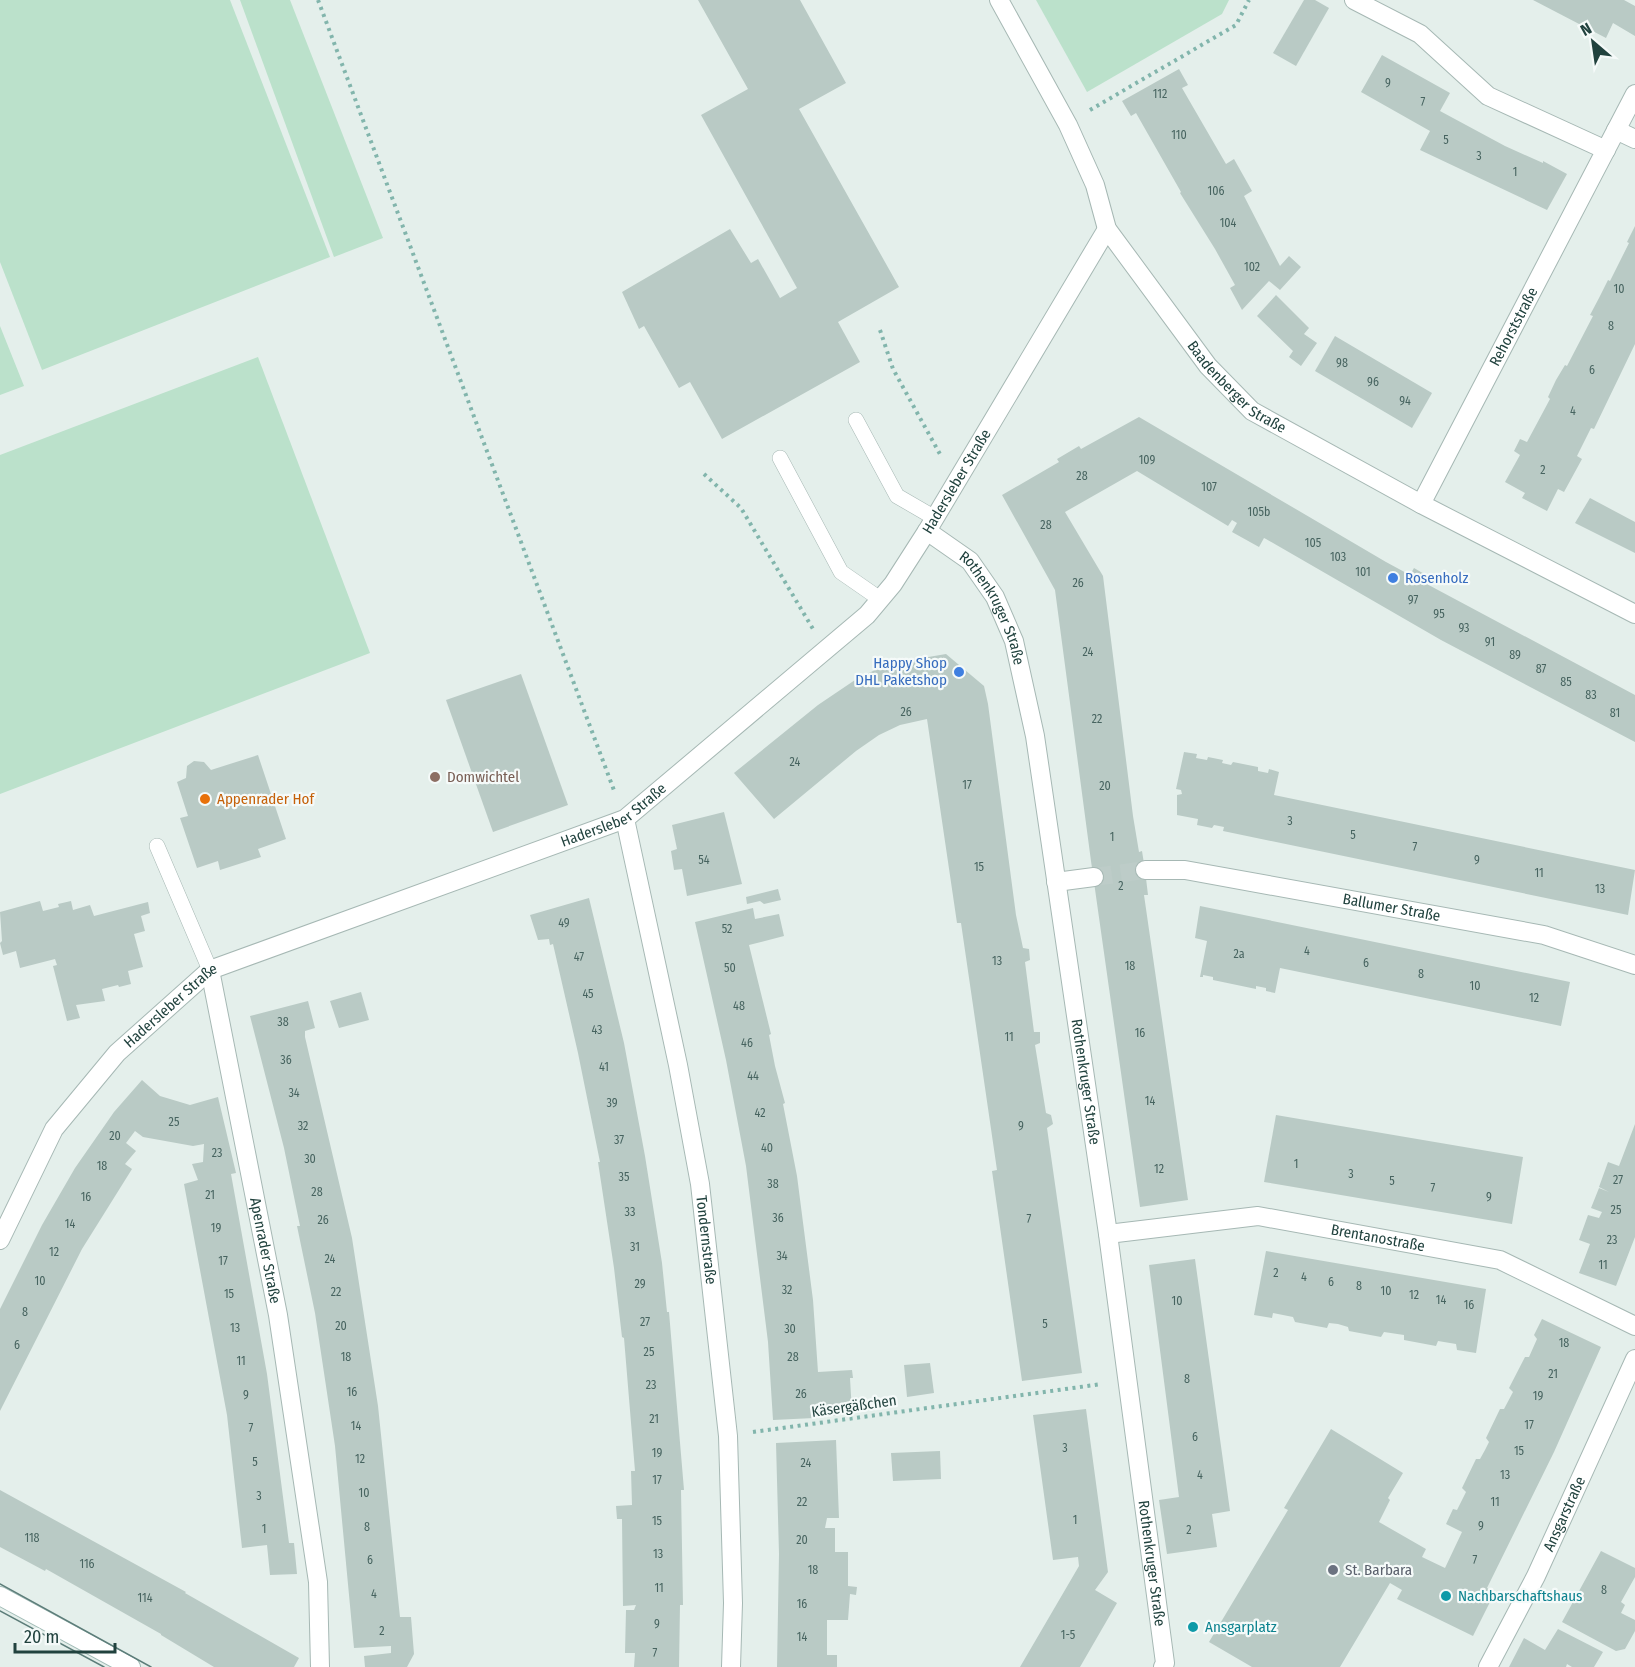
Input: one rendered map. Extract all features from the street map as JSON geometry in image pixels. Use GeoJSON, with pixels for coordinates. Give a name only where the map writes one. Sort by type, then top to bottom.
{"type":"FeatureCollection","features":[{"type":"Feature","properties":{"kind":"street","name":"Baadenberger Straße"},"geometry":{"type":"LineString","coordinates":[[999,0],[1068,124],[1095,185],[1107,229],[1208,366],[1252,411],[1421,504],[1635,614]]}},
{"type":"Feature","properties":{"kind":"street"},"geometry":{"type":"LineString","coordinates":[[1354,0],[1420,34],[1488,96],[1606,150]]}},
{"type":"Feature","properties":{"kind":"street","name":"Rehorststraße"},"geometry":{"type":"LineString","coordinates":[[1421,504],[1635,94]]}},
{"type":"Feature","properties":{"kind":"street"},"geometry":{"type":"LineString","coordinates":[[1616,129],[1635,139]]}},
{"type":"Feature","properties":{"kind":"street","name":"Hadersleber Straße"},"geometry":{"type":"LineString","coordinates":[[0,1240],[54,1129],[117,1053],[210,970],[625,819],[867,615],[893,584],[931,525],[1107,229]]}},
{"type":"Feature","properties":{"kind":"street","name":"Rothenkruger Straße"},"geometry":{"type":"LineString","coordinates":[[931,525],[970,561],[995,597],[1014,640],[1035,736],[1108,1234],[1164,1653],[1163,1667]]}},
{"type":"Feature","properties":{"kind":"street","name":"Tondernstraße"},"geometry":{"type":"LineString","coordinates":[[625,819],[678,1065],[700,1184],[728,1436],[734,1602],[731,1667]]}},
{"type":"Feature","properties":{"kind":"street","name":"Ballumer Straße"},"geometry":{"type":"LineString","coordinates":[[1145,870],[1185,870],[1544,935],[1635,965]]}},
{"type":"Feature","properties":{"kind":"street"},"geometry":{"type":"LineString","coordinates":[[1056,882],[1094,878]]}},
{"type":"Feature","properties":{"kind":"street","name":"Apenrader Straße"},"geometry":{"type":"LineString","coordinates":[[210,970],[278,1315],[318,1582],[320,1667]]}},
{"type":"Feature","properties":{"kind":"street","name":"Brentanostraße"},"geometry":{"type":"LineString","coordinates":[[1108,1234],[1258,1216],[1500,1260],[1635,1326]]}},
{"type":"Feature","properties":{"kind":"street","name":"Ansgarstraße"},"geometry":{"type":"LineString","coordinates":[[1488,1667],[1536,1576],[1635,1359]]}},
{"type":"Feature","properties":{"kind":"street"},"geometry":{"type":"LineString","coordinates":[[0,1596],[106,1660],[131,1667]]}},
{"type":"Feature","properties":{"kind":"lane"},"geometry":{"type":"LineString","coordinates":[[856,420],[897,496],[931,525]]}},
{"type":"Feature","properties":{"kind":"lane"},"geometry":{"type":"LineString","coordinates":[[780,458],[841,572],[880,599]]}},
{"type":"Feature","properties":{"kind":"lane","name":"Apenrader Straße"},"geometry":{"type":"LineString","coordinates":[[157,846],[210,970]]}},
{"type":"Feature","properties":{"kind":"path"},"geometry":{"type":"LineString","coordinates":[[318,0],[625,819]]}},
{"type":"Feature","properties":{"kind":"path"},"geometry":{"type":"LineString","coordinates":[[1068,124],[1236,25],[1249,0]]}},
{"type":"Feature","properties":{"kind":"path"},"geometry":{"type":"LineString","coordinates":[[880,330],[893,369],[956,483]]}},
{"type":"Feature","properties":{"kind":"path"},"geometry":{"type":"LineString","coordinates":[[704,474],[741,508],[825,651]]}},
{"type":"Feature","properties":{"kind":"path","name":"Käsergäßchen"},"geometry":{"type":"LineString","coordinates":[[728,1436],[1092,1386]]}},
{"type":"Feature","properties":{"kind":"green space"},"geometry":{"type":"Polygon","coordinates":[[[0,0],[230,0],[330,257],[42,370],[0,262],[0,0]]]}},
{"type":"Feature","properties":{"kind":"green space"},"geometry":{"type":"Polygon","coordinates":[[[240,0],[290,0],[383,238],[334,257],[240,0]]]}},
{"type":"Feature","properties":{"kind":"green space"},"geometry":{"type":"Polygon","coordinates":[[[1036,0],[1229,0],[1222,14],[1087,92],[1036,0]]]}},
{"type":"Feature","properties":{"kind":"green space"},"geometry":{"type":"Polygon","coordinates":[[[0,326],[24,386],[0,395],[0,326]]]}},
{"type":"Feature","properties":{"kind":"green space"},"geometry":{"type":"Polygon","coordinates":[[[258,357],[370,653],[0,794],[0,455],[258,357]]]}},
{"type":"Feature","properties":{"kind":"building"},"geometry":{"type":"Polygon","coordinates":[[[698,0],[800,0],[846,83],[799,109],[899,287],[838,322],[860,362],[722,439],[690,382],[679,388],[644,326],[639,329],[622,292],[730,229],[751,263],[758,259],[780,298],[797,288],[701,115],[748,89],[698,0]]]}},
{"type":"Feature","properties":{"kind":"building"},"geometry":{"type":"Polygon","coordinates":[[[1304,0],[1315,0],[1329,8],[1296,66],[1273,53],[1304,0]]]}},
{"type":"Feature","properties":{"kind":"building"},"geometry":{"type":"Polygon","coordinates":[[[1533,0],[1624,0],[1635,6],[1635,36],[1613,23],[1606,38],[1533,0]]]}},
{"type":"Feature","properties":{"kind":"building"},"geometry":{"type":"Polygon","coordinates":[[[1382,55],[1450,93],[1440,111],[1505,146],[1543,163],[1543,161],[1567,174],[1547,210],[1420,150],[1430,131],[1361,92],[1382,55]]]}},
{"type":"Feature","properties":{"kind":"building"},"geometry":{"type":"Polygon","coordinates":[[[1179,69],[1188,85],[1182,88],[1226,164],[1234,159],[1252,191],[1244,196],[1280,266],[1289,256],[1301,267],[1280,290],[1269,281],[1242,310],[1230,288],[1235,285],[1215,249],[1180,193],[1136,113],[1131,116],[1122,101],[1179,69]]]}},
{"type":"Feature","properties":{"kind":"building"},"geometry":{"type":"Polygon","coordinates":[[[1635,226],[1635,344],[1594,429],[1591,428],[1577,456],[1582,459],[1564,492],[1558,489],[1547,511],[1522,498],[1525,493],[1505,482],[1520,455],[1514,451],[1520,439],[1527,442],[1550,399],[1548,397],[1556,380],[1565,365],[1567,366],[1593,316],[1590,315],[1608,280],[1610,281],[1635,226]]]}},
{"type":"Feature","properties":{"kind":"building"},"geometry":{"type":"Polygon","coordinates":[[[1276,295],[1309,328],[1304,334],[1317,343],[1301,366],[1289,357],[1293,351],[1257,316],[1276,295]]]}},
{"type":"Feature","properties":{"kind":"building"},"geometry":{"type":"Polygon","coordinates":[[[1335,336],[1432,393],[1412,428],[1315,371],[1335,336]]]}},
{"type":"Feature","properties":{"kind":"building"},"geometry":{"type":"Polygon","coordinates":[[[1139,417],[1386,562],[1410,575],[1414,568],[1426,575],[1423,582],[1635,695],[1635,742],[1441,640],[1266,539],[1264,538],[1259,547],[1232,532],[1237,523],[1232,520],[1228,526],[1137,471],[1065,512],[1103,576],[1133,816],[1139,852],[1142,851],[1145,870],[1148,895],[1144,895],[1188,1200],[1140,1207],[1055,590],[1002,495],[1059,462],[1057,459],[1079,446],[1081,449],[1139,417]]]}},
{"type":"Feature","properties":{"kind":"building"},"geometry":{"type":"Polygon","coordinates":[[[1590,498],[1635,522],[1635,553],[1575,523],[1590,498]]]}},
{"type":"Feature","properties":{"kind":"building"},"geometry":{"type":"Polygon","coordinates":[[[946,654],[984,686],[988,704],[1016,915],[1023,948],[1029,949],[1030,960],[1025,962],[1034,1032],[1040,1032],[1040,1043],[1035,1045],[1046,1113],[1051,1115],[1053,1124],[1047,1128],[1082,1373],[1022,1381],[992,1171],[997,1170],[961,923],[957,923],[927,719],[900,725],[879,735],[856,751],[774,819],[734,773],[818,705],[855,680],[877,669],[899,662],[946,654]]]}},
{"type":"Feature","properties":{"kind":"building"},"geometry":{"type":"Polygon","coordinates":[[[521,674],[568,805],[493,832],[446,700],[521,674]]]}},
{"type":"Feature","properties":{"kind":"building"},"geometry":{"type":"Polygon","coordinates":[[[1184,752],[1197,754],[1196,758],[1207,760],[1208,757],[1223,760],[1222,763],[1231,765],[1233,762],[1258,767],[1258,771],[1268,773],[1269,769],[1279,772],[1274,795],[1635,870],[1628,915],[1223,831],[1224,827],[1214,825],[1212,828],[1197,825],[1198,819],[1177,815],[1177,795],[1182,794],[1181,790],[1176,789],[1184,752]]]}},
{"type":"Feature","properties":{"kind":"building"},"geometry":{"type":"Polygon","coordinates":[[[258,755],[286,839],[258,849],[261,857],[220,870],[218,861],[197,868],[180,818],[188,816],[177,782],[186,778],[187,766],[194,761],[204,762],[211,770],[258,755]]]}},
{"type":"Feature","properties":{"kind":"building"},"geometry":{"type":"Polygon","coordinates":[[[724,812],[742,884],[687,896],[682,869],[674,870],[671,851],[677,849],[672,825],[724,812]]]}},
{"type":"Feature","properties":{"kind":"building"},"geometry":{"type":"Polygon","coordinates":[[[778,889],[781,900],[764,904],[760,901],[747,904],[746,897],[778,889]]]}},
{"type":"Feature","properties":{"kind":"building"},"geometry":{"type":"Polygon","coordinates":[[[589,898],[624,1043],[645,1156],[662,1263],[667,1312],[669,1312],[684,1490],[681,1490],[683,1605],[680,1605],[679,1667],[634,1667],[635,1653],[625,1653],[626,1610],[634,1610],[636,1605],[623,1606],[622,1519],[617,1519],[616,1506],[632,1505],[631,1471],[635,1471],[624,1338],[622,1337],[598,1162],[600,1162],[578,1053],[553,944],[550,945],[549,939],[538,940],[530,915],[589,898]]]}},
{"type":"Feature","properties":{"kind":"building"},"geometry":{"type":"Polygon","coordinates":[[[40,901],[43,911],[71,901],[73,910],[90,905],[94,916],[148,902],[150,913],[141,916],[145,931],[134,934],[143,967],[128,971],[131,984],[102,989],[105,1001],[76,1005],[80,1018],[67,1021],[53,966],[57,965],[55,959],[20,968],[16,951],[3,955],[0,943],[2,941],[0,912],[40,901]]]}},
{"type":"Feature","properties":{"kind":"building"},"geometry":{"type":"Polygon","coordinates":[[[1200,906],[1570,982],[1561,1026],[1280,968],[1275,993],[1266,991],[1266,988],[1256,986],[1256,989],[1213,980],[1213,977],[1203,975],[1200,977],[1207,941],[1195,938],[1200,906]]]}},
{"type":"Feature","properties":{"kind":"building"},"geometry":{"type":"Polygon","coordinates":[[[753,908],[755,919],[779,914],[784,936],[749,945],[771,1034],[769,1035],[785,1103],[783,1104],[797,1176],[813,1300],[818,1372],[852,1370],[853,1378],[850,1378],[852,1413],[831,1416],[831,1407],[812,1409],[814,1418],[773,1420],[768,1342],[746,1166],[726,1060],[695,922],[753,908]]]}},
{"type":"Feature","properties":{"kind":"building"},"geometry":{"type":"Polygon","coordinates":[[[361,992],[369,1020],[339,1028],[330,1001],[361,992]]]}},
{"type":"Feature","properties":{"kind":"building"},"geometry":{"type":"Polygon","coordinates":[[[308,1001],[315,1028],[305,1031],[305,1037],[352,1238],[378,1406],[400,1617],[411,1617],[414,1654],[407,1667],[365,1667],[364,1656],[391,1653],[391,1646],[354,1648],[335,1446],[315,1313],[284,1148],[250,1016],[308,1001]]]}},
{"type":"Feature","properties":{"kind":"building"},"geometry":{"type":"Polygon","coordinates":[[[142,1080],[160,1096],[190,1105],[218,1097],[236,1173],[231,1174],[267,1374],[289,1543],[294,1543],[297,1574],[270,1575],[267,1545],[242,1548],[227,1415],[184,1184],[198,1180],[192,1164],[203,1162],[204,1144],[193,1146],[143,1137],[135,1131],[126,1143],[136,1151],[125,1164],[132,1169],[82,1249],[0,1411],[0,1309],[42,1225],[75,1168],[114,1112],[142,1080]]]}},
{"type":"Feature","properties":{"kind":"building"},"geometry":{"type":"Polygon","coordinates":[[[1276,1115],[1523,1157],[1512,1224],[1264,1182],[1276,1115]]]}},
{"type":"Feature","properties":{"kind":"building"},"geometry":{"type":"Polygon","coordinates":[[[1635,1124],[1635,1237],[1616,1286],[1579,1273],[1590,1244],[1579,1240],[1588,1215],[1599,1218],[1602,1212],[1591,1208],[1599,1188],[1609,1192],[1599,1187],[1608,1162],[1619,1166],[1635,1124]]]}},
{"type":"Feature","properties":{"kind":"building"},"geometry":{"type":"Polygon","coordinates":[[[1266,1251],[1486,1289],[1476,1353],[1457,1350],[1456,1344],[1438,1341],[1436,1346],[1404,1340],[1404,1335],[1384,1332],[1381,1337],[1349,1331],[1348,1327],[1338,1324],[1329,1323],[1327,1328],[1295,1322],[1293,1317],[1273,1313],[1272,1318],[1254,1315],[1266,1251]]]}},
{"type":"Feature","properties":{"kind":"building"},"geometry":{"type":"Polygon","coordinates":[[[1195,1259],[1230,1511],[1212,1514],[1217,1547],[1167,1554],[1159,1500],[1179,1497],[1149,1265],[1195,1259]]]}},
{"type":"Feature","properties":{"kind":"building"},"geometry":{"type":"Polygon","coordinates":[[[1542,1319],[1601,1347],[1554,1452],[1487,1588],[1495,1592],[1473,1636],[1397,1599],[1402,1590],[1390,1583],[1340,1667],[1252,1667],[1209,1642],[1288,1510],[1284,1508],[1331,1429],[1403,1473],[1388,1498],[1390,1500],[1379,1522],[1426,1549],[1422,1557],[1445,1568],[1462,1532],[1446,1524],[1453,1509],[1457,1510],[1466,1492],[1462,1488],[1476,1459],[1480,1459],[1489,1442],[1486,1438],[1500,1409],[1504,1409],[1513,1392],[1509,1388],[1525,1357],[1529,1357],[1537,1339],[1534,1335],[1542,1319]]]}},
{"type":"Feature","properties":{"kind":"building"},"geometry":{"type":"Polygon","coordinates":[[[930,1363],[934,1393],[907,1397],[904,1365],[930,1363]]]}},
{"type":"Feature","properties":{"kind":"building"},"geometry":{"type":"Polygon","coordinates":[[[1086,1409],[1108,1572],[1095,1590],[1117,1603],[1080,1667],[1020,1667],[1079,1566],[1078,1557],[1053,1560],[1033,1415],[1086,1409]]]}},
{"type":"Feature","properties":{"kind":"building"},"geometry":{"type":"Polygon","coordinates":[[[836,1440],[839,1518],[827,1518],[825,1528],[835,1528],[835,1552],[848,1552],[848,1586],[857,1587],[856,1595],[850,1594],[848,1620],[827,1620],[827,1655],[837,1655],[837,1667],[777,1667],[779,1554],[776,1443],[836,1440]]]}},
{"type":"Feature","properties":{"kind":"building"},"geometry":{"type":"Polygon","coordinates":[[[940,1451],[941,1479],[893,1481],[891,1453],[940,1451]]]}},
{"type":"Feature","properties":{"kind":"building"},"geometry":{"type":"Polygon","coordinates":[[[0,1490],[186,1592],[299,1658],[294,1667],[214,1667],[46,1569],[45,1571],[0,1547],[0,1490]]]}},
{"type":"Feature","properties":{"kind":"building"},"geometry":{"type":"Polygon","coordinates":[[[1601,1551],[1635,1568],[1635,1577],[1621,1602],[1625,1605],[1621,1613],[1635,1620],[1635,1631],[1625,1649],[1616,1651],[1562,1622],[1601,1551]]]}},
{"type":"Feature","properties":{"kind":"building"},"geometry":{"type":"Polygon","coordinates":[[[1558,1629],[1603,1652],[1594,1667],[1572,1667],[1567,1664],[1566,1667],[1509,1667],[1524,1638],[1545,1650],[1558,1629]]]}},
{"type":"Feature","properties":{"kind":"tunnel"},"geometry":{"type":"LineString","coordinates":[[1094,877],[1145,870]]}},
{"type":"Feature","properties":{"kind":"tram line"},"geometry":{"type":"LineString","coordinates":[[0,1584],[151,1667]]}},
{"type":"Feature","properties":{"kind":"tram line"},"geometry":{"type":"LineString","coordinates":[[0,1611],[104,1667]]}},
{"type":"Feature","properties":{"kind":"place","name":"Rosenholz"},"geometry":{"type":"Point","coordinates":[1393,578]}},
{"type":"Feature","properties":{"kind":"place","name":"Happy Shop DHL Paketshop"},"geometry":{"type":"Point","coordinates":[959,672]}},
{"type":"Feature","properties":{"kind":"place","name":"Domwichtel"},"geometry":{"type":"Point","coordinates":[435,777]}},
{"type":"Feature","properties":{"kind":"place","name":"Appenrader Hof"},"geometry":{"type":"Point","coordinates":[205,799]}},
{"type":"Feature","properties":{"kind":"place","name":"St. Barbara"},"geometry":{"type":"Point","coordinates":[1333,1570]}},
{"type":"Feature","properties":{"kind":"place","name":"Nachbarschaftshaus"},"geometry":{"type":"Point","coordinates":[1446,1596]}},
{"type":"Feature","properties":{"kind":"place","name":"Ansgarplatz"},"geometry":{"type":"Point","coordinates":[1193,1627]}}]}
